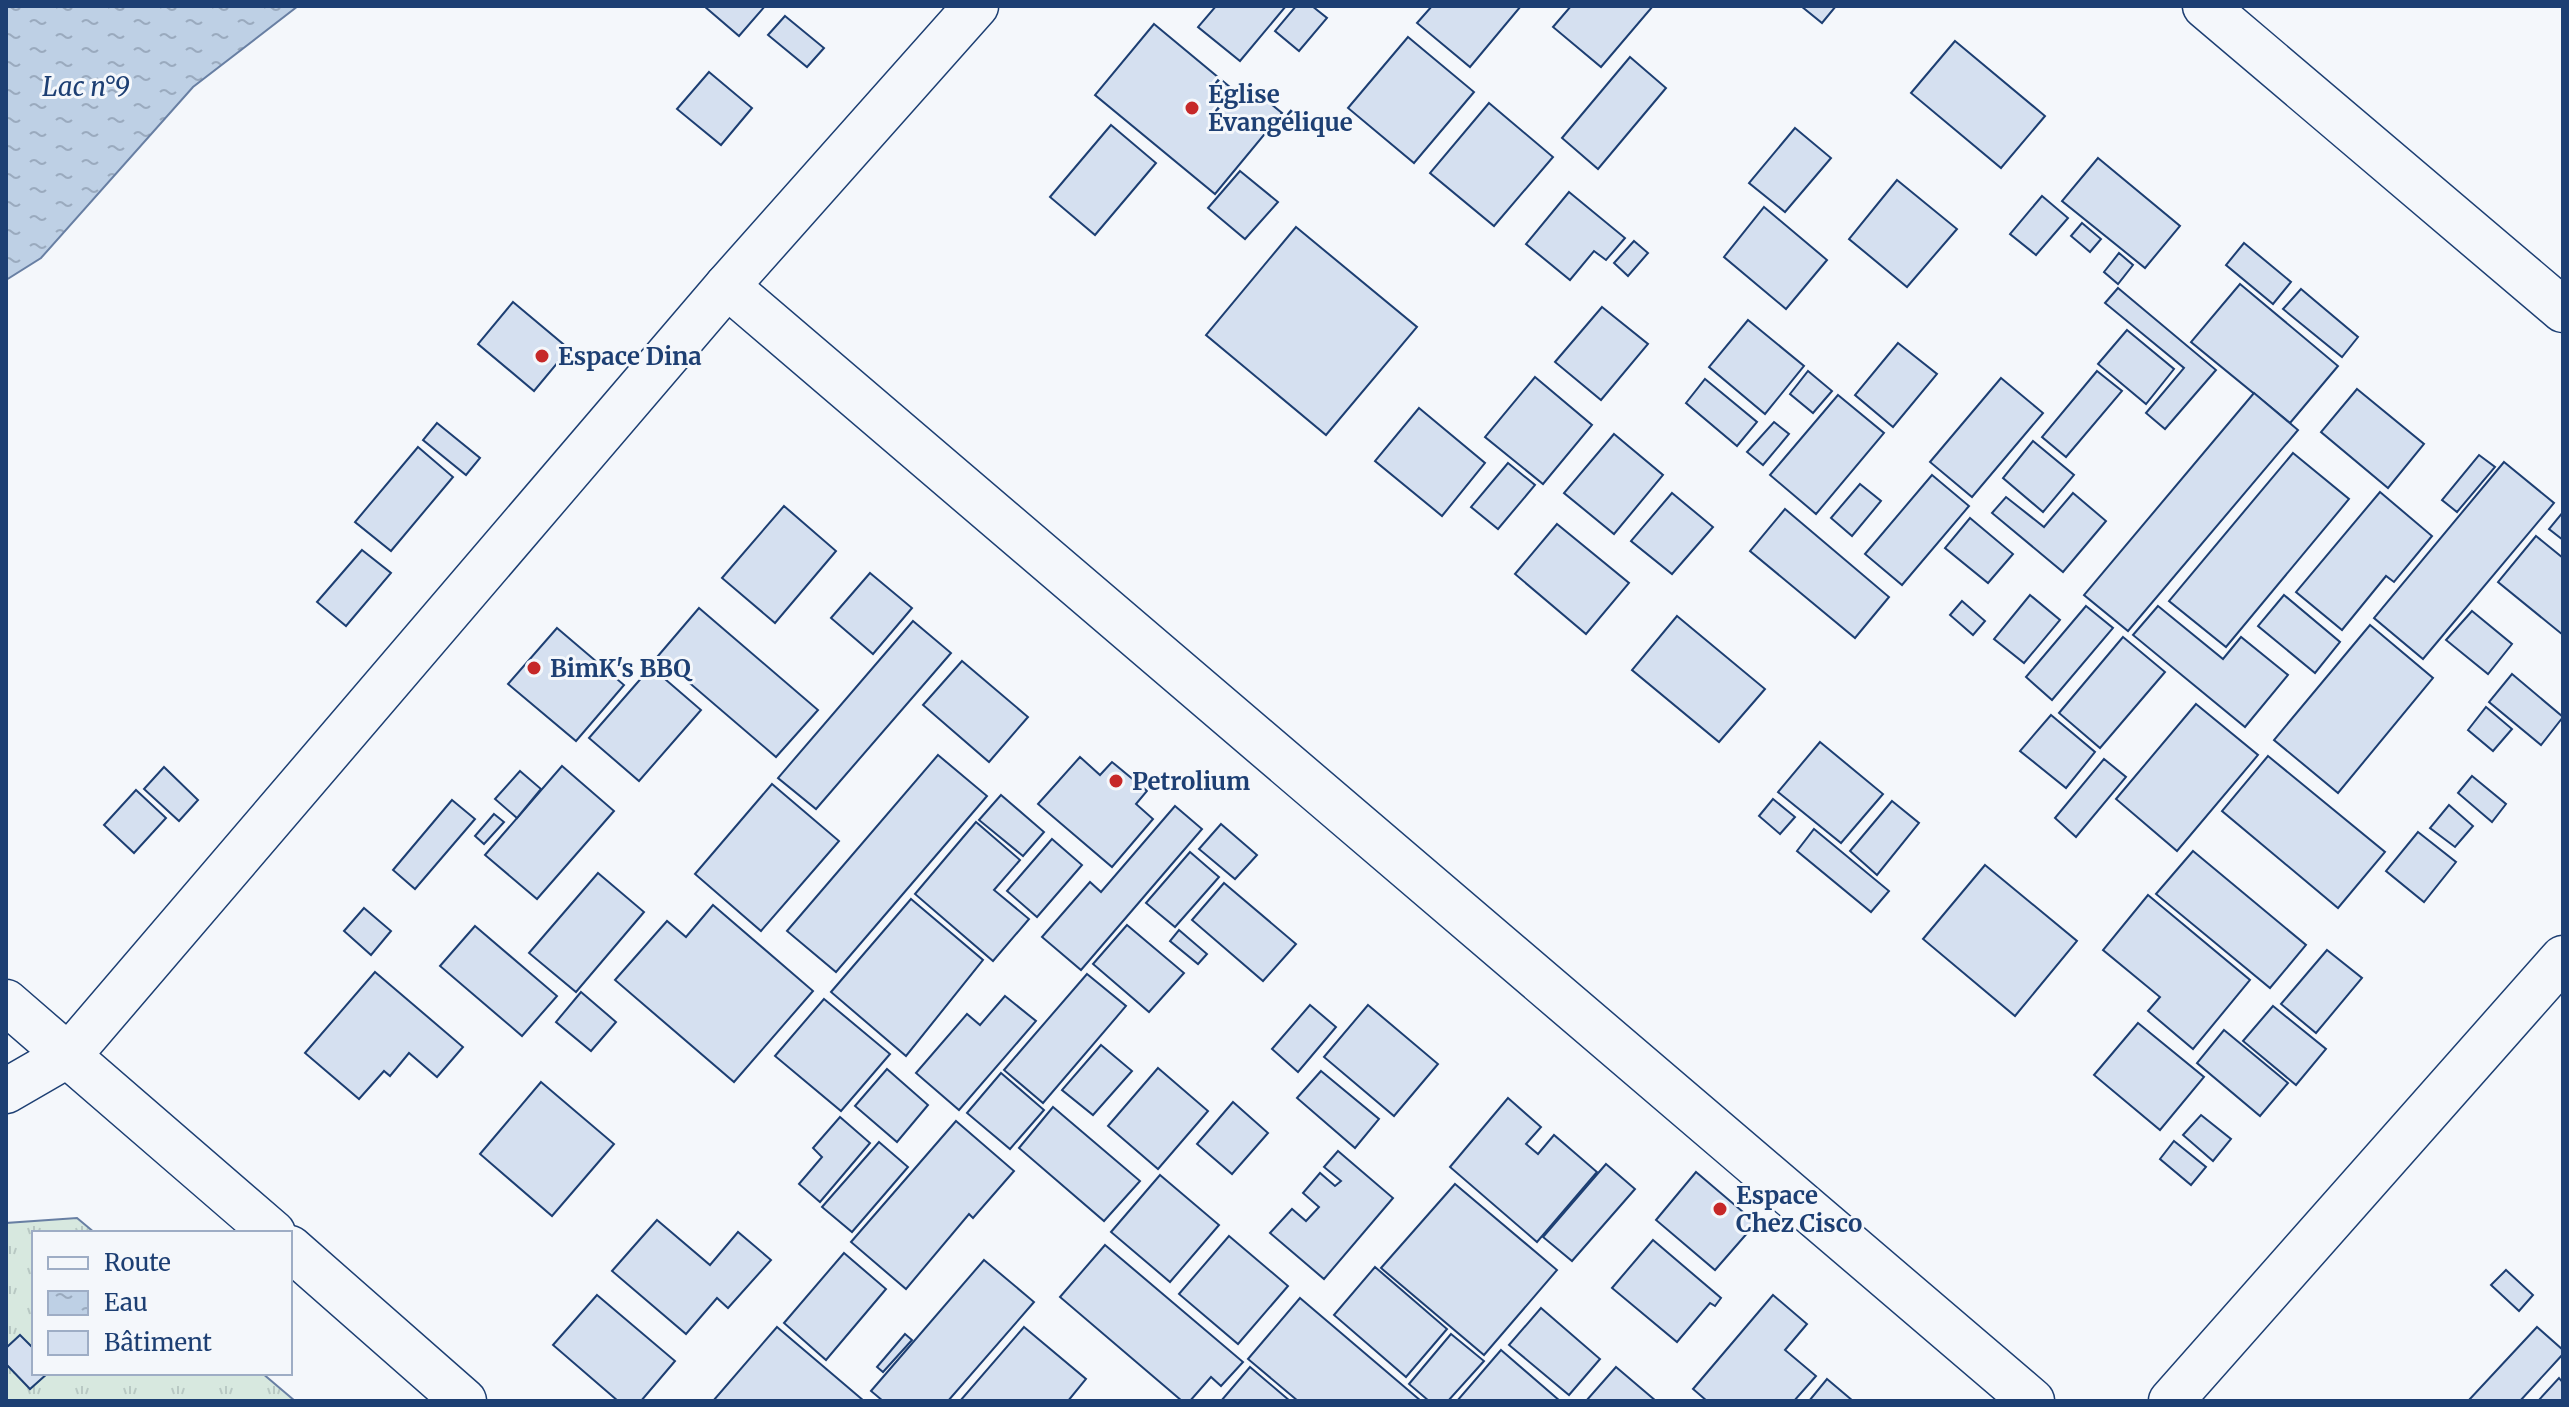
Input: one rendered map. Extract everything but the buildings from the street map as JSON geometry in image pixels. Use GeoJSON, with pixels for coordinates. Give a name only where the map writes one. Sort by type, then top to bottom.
{"type":"FeatureCollection","features":[{"type":"Feature","properties":{"kind":"street"},"geometry":{"type":"LineString","coordinates":[[6,1091],[70,1054],[727,286],[976,6]]}},
{"type":"Feature","properties":{"kind":"street"},"geometry":{"type":"LineString","coordinates":[[2205,6],[2563,310]]}},
{"type":"Feature","properties":{"kind":"street"},"geometry":{"type":"LineString","coordinates":[[727,286],[2032,1401]]}},
{"type":"Feature","properties":{"kind":"street"},"geometry":{"type":"LineString","coordinates":[[2171,1401],[2563,958]]}},
{"type":"Feature","properties":{"kind":"street"},"geometry":{"type":"LineString","coordinates":[[6,1002],[70,1054],[271,1231]]}},
{"type":"Feature","properties":{"kind":"street"},"geometry":{"type":"LineString","coordinates":[[292,1250],[464,1401]]}},
{"type":"Feature","properties":{"kind":"green space"},"geometry":{"type":"Polygon","coordinates":[[[77,1218],[93,1231],[32,1231],[32,1375],[264,1375],[295,1401],[6,1401],[6,1223],[77,1218]]]}},
{"type":"Feature","properties":{"kind":"water","name":"Lac n°9"},"geometry":{"type":"Polygon","coordinates":[[[6,6],[298,6],[193,87],[41,258],[6,280],[6,6]]]}},
{"type":"Feature","properties":{"kind":"place","name":"Église Évangélique"},"geometry":{"type":"Point","coordinates":[1192,108]}},
{"type":"Feature","properties":{"kind":"place","name":"Espace Dina"},"geometry":{"type":"Point","coordinates":[542,356]}},
{"type":"Feature","properties":{"kind":"place","name":"BimK's BBQ"},"geometry":{"type":"Point","coordinates":[534,668]}},
{"type":"Feature","properties":{"kind":"place","name":"Petrolium"},"geometry":{"type":"Point","coordinates":[1116,781]}},
{"type":"Feature","properties":{"kind":"place","name":"Espace Chez Cisco"},"geometry":{"type":"Point","coordinates":[1720,1209]}}]}
